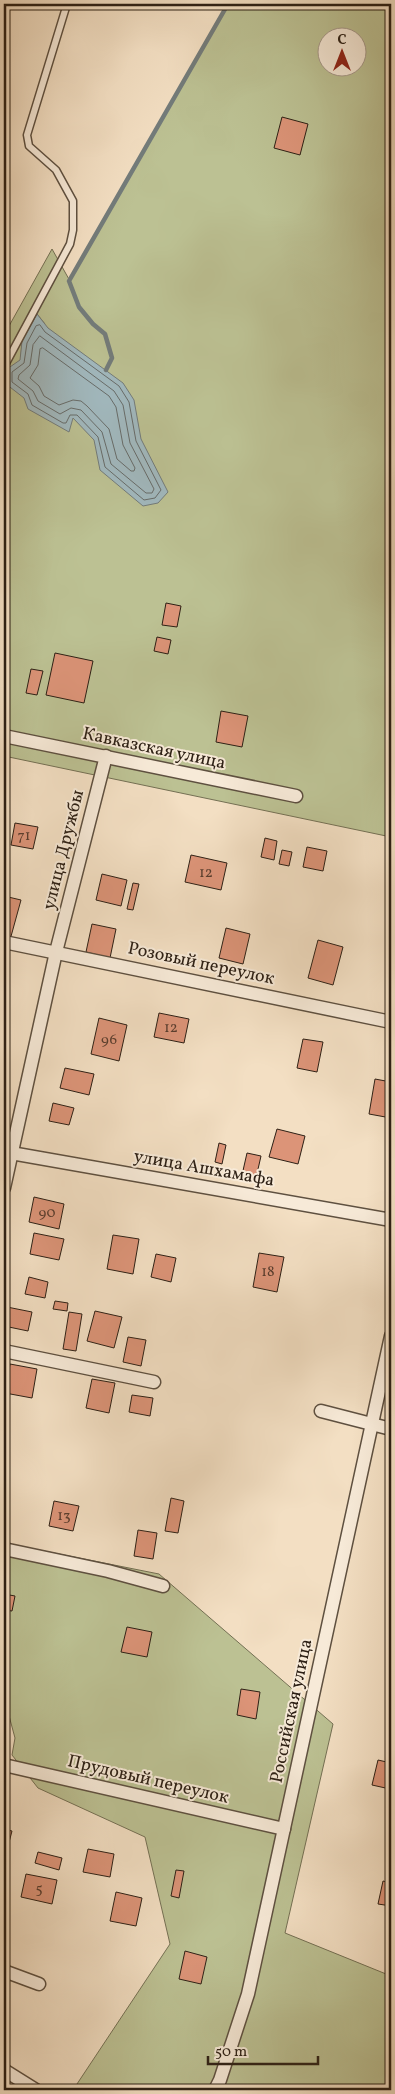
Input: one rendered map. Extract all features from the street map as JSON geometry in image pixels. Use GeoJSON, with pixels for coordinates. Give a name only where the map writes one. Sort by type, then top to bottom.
{"type":"FeatureCollection","features":[{"type":"Feature","properties":{"kind":"street","name":"Кавказcкая улица"},"geometry":{"type":"LineString","coordinates":[[4,736],[296,796]]}},
{"type":"Feature","properties":{"kind":"street","name":"улица Дружбы"},"geometry":{"type":"LineString","coordinates":[[4,1188],[56,952],[106,756]]}},
{"type":"Feature","properties":{"kind":"street","name":"Розовый переулок"},"geometry":{"type":"LineString","coordinates":[[4,942],[391,1022]]}},
{"type":"Feature","properties":{"kind":"street","name":"улица Ашхамафа"},"geometry":{"type":"LineString","coordinates":[[11,1153],[391,1220]]}},
{"type":"Feature","properties":{"kind":"street","name":"Российская улица"},"geometry":{"type":"LineString","coordinates":[[215,2090],[248,1994],[391,1336]]}},
{"type":"Feature","properties":{"kind":"street"},"geometry":{"type":"LineString","coordinates":[[4,1351],[154,1382]]}},
{"type":"Feature","properties":{"kind":"street"},"geometry":{"type":"LineString","coordinates":[[321,1411],[391,1428]]}},
{"type":"Feature","properties":{"kind":"street"},"geometry":{"type":"LineString","coordinates":[[4,1549],[108,1571],[163,1586]]}},
{"type":"Feature","properties":{"kind":"street","name":"Прудовый переулок"},"geometry":{"type":"LineString","coordinates":[[4,1765],[284,1829]]}},
{"type":"Feature","properties":{"kind":"street"},"geometry":{"type":"LineString","coordinates":[[4,1971],[39,1984]]}},
{"type":"Feature","properties":{"kind":"street"},"geometry":{"type":"LineString","coordinates":[[4,2070],[36,2090]]}},
{"type":"Feature","properties":{"kind":"lane"},"geometry":{"type":"LineString","coordinates":[[4,367],[72,237],[73,201],[56,170],[29,146],[27,135],[67,5]]}},
{"type":"Feature","properties":{"kind":"green space"},"geometry":{"type":"Polygon","coordinates":[[[228,4],[391,4],[391,837],[4,756],[4,335],[52,249],[70,281],[228,4]],[[37,314],[22,341],[21,357],[45,324],[37,314]]]}},
{"type":"Feature","properties":{"kind":"green space"},"geometry":{"type":"Polygon","coordinates":[[[4,1543],[159,1574],[333,1724],[285,1933],[391,1976],[391,2090],[73,2090],[170,1944],[145,1837],[38,1788],[12,1755],[15,1738],[8,1712],[4,1707],[4,1543]]]}},
{"type":"Feature","properties":{"kind":"water"},"geometry":{"type":"Polygon","coordinates":[[[37,314],[48,328],[123,383],[134,400],[141,439],[168,492],[158,503],[143,506],[100,470],[94,440],[73,418],[69,432],[28,409],[24,398],[6,384],[7,369],[20,360],[22,341],[37,314]]]}},
{"type":"Feature","properties":{"kind":"building"},"geometry":{"type":"Polygon","coordinates":[[[282,117],[308,124],[300,155],[274,148],[282,117]]]}},
{"type":"Feature","properties":{"kind":"building"},"geometry":{"type":"Polygon","coordinates":[[[166,603],[181,606],[177,627],[162,625],[166,603]]]}},
{"type":"Feature","properties":{"kind":"building"},"geometry":{"type":"Polygon","coordinates":[[[157,637],[171,640],[168,654],[154,651],[157,637]]]}},
{"type":"Feature","properties":{"kind":"building"},"geometry":{"type":"Polygon","coordinates":[[[55,653],[93,661],[84,703],[46,695],[55,653]]]}},
{"type":"Feature","properties":{"kind":"building"},"geometry":{"type":"Polygon","coordinates":[[[31,669],[43,671],[37,695],[26,693],[31,669]]]}},
{"type":"Feature","properties":{"kind":"building"},"geometry":{"type":"Polygon","coordinates":[[[221,711],[248,716],[242,747],[216,742],[221,711]]]}},
{"type":"Feature","properties":{"kind":"building"},"geometry":{"type":"Polygon","coordinates":[[[15,823],[38,827],[33,849],[11,845],[15,823]]]}},
{"type":"Feature","properties":{"kind":"building"},"geometry":{"type":"Polygon","coordinates":[[[265,838],[277,841],[274,860],[261,857],[265,838]]]}},
{"type":"Feature","properties":{"kind":"building"},"geometry":{"type":"Polygon","coordinates":[[[307,847],[327,851],[323,871],[303,867],[307,847]]]}},
{"type":"Feature","properties":{"kind":"building"},"geometry":{"type":"Polygon","coordinates":[[[282,850],[292,852],[289,866],[279,864],[282,850]]]}},
{"type":"Feature","properties":{"kind":"building"},"geometry":{"type":"Polygon","coordinates":[[[191,855],[227,863],[221,890],[185,882],[191,855]]]}},
{"type":"Feature","properties":{"kind":"building"},"geometry":{"type":"Polygon","coordinates":[[[102,874],[127,880],[121,906],[96,900],[102,874]]]}},
{"type":"Feature","properties":{"kind":"building"},"geometry":{"type":"Polygon","coordinates":[[[133,883],[139,884],[133,910],[127,909],[133,883]]]}},
{"type":"Feature","properties":{"kind":"building"},"geometry":{"type":"Polygon","coordinates":[[[4,896],[21,900],[10,940],[4,938],[4,896]]]}},
{"type":"Feature","properties":{"kind":"building"},"geometry":{"type":"Polygon","coordinates":[[[92,924],[116,929],[110,958],[86,952],[92,924]]]}},
{"type":"Feature","properties":{"kind":"building"},"geometry":{"type":"Polygon","coordinates":[[[226,928],[250,934],[243,964],[219,958],[226,928]]]}},
{"type":"Feature","properties":{"kind":"building"},"geometry":{"type":"Polygon","coordinates":[[[318,940],[343,947],[333,985],[308,978],[318,940]]]}},
{"type":"Feature","properties":{"kind":"building"},"geometry":{"type":"Polygon","coordinates":[[[159,1013],[189,1019],[184,1043],[154,1037],[159,1013]]]}},
{"type":"Feature","properties":{"kind":"building"},"geometry":{"type":"Polygon","coordinates":[[[99,1018],[127,1025],[119,1061],[91,1054],[99,1018]]]}},
{"type":"Feature","properties":{"kind":"building"},"geometry":{"type":"Polygon","coordinates":[[[303,1039],[323,1042],[317,1072],[297,1068],[303,1039]]]}},
{"type":"Feature","properties":{"kind":"building"},"geometry":{"type":"Polygon","coordinates":[[[65,1068],[94,1074],[89,1095],[60,1088],[65,1068]]]}},
{"type":"Feature","properties":{"kind":"building"},"geometry":{"type":"Polygon","coordinates":[[[375,1079],[391,1082],[391,1118],[369,1114],[375,1079]]]}},
{"type":"Feature","properties":{"kind":"building"},"geometry":{"type":"Polygon","coordinates":[[[53,1103],[74,1108],[69,1125],[49,1121],[53,1103]]]}},
{"type":"Feature","properties":{"kind":"building"},"geometry":{"type":"Polygon","coordinates":[[[277,1129],[305,1136],[298,1164],[269,1157],[277,1129]]]}},
{"type":"Feature","properties":{"kind":"building"},"geometry":{"type":"Polygon","coordinates":[[[219,1143],[226,1145],[222,1164],[215,1162],[219,1143]]]}},
{"type":"Feature","properties":{"kind":"building"},"geometry":{"type":"Polygon","coordinates":[[[247,1153],[261,1156],[256,1178],[242,1175],[247,1153]]]}},
{"type":"Feature","properties":{"kind":"building"},"geometry":{"type":"Polygon","coordinates":[[[34,1197],[64,1204],[59,1229],[29,1222],[34,1197]]]}},
{"type":"Feature","properties":{"kind":"building"},"geometry":{"type":"Polygon","coordinates":[[[34,1233],[64,1239],[59,1260],[30,1254],[34,1233]]]}},
{"type":"Feature","properties":{"kind":"building"},"geometry":{"type":"Polygon","coordinates":[[[113,1235],[139,1239],[133,1274],[107,1269],[113,1235]]]}},
{"type":"Feature","properties":{"kind":"building"},"geometry":{"type":"Polygon","coordinates":[[[259,1253],[284,1257],[277,1292],[253,1287],[259,1253]]]}},
{"type":"Feature","properties":{"kind":"building"},"geometry":{"type":"Polygon","coordinates":[[[156,1254],[176,1258],[171,1282],[151,1277],[156,1254]]]}},
{"type":"Feature","properties":{"kind":"building"},"geometry":{"type":"Polygon","coordinates":[[[29,1277],[48,1282],[45,1298],[25,1294],[29,1277]]]}},
{"type":"Feature","properties":{"kind":"building"},"geometry":{"type":"Polygon","coordinates":[[[55,1301],[68,1303],[67,1311],[53,1309],[55,1301]]]}},
{"type":"Feature","properties":{"kind":"building"},"geometry":{"type":"Polygon","coordinates":[[[7,1307],[32,1312],[28,1331],[4,1326],[7,1307]]]}},
{"type":"Feature","properties":{"kind":"building"},"geometry":{"type":"Polygon","coordinates":[[[95,1311],[122,1317],[114,1348],[87,1341],[95,1311]]]}},
{"type":"Feature","properties":{"kind":"building"},"geometry":{"type":"Polygon","coordinates":[[[69,1312],[82,1314],[76,1351],[63,1349],[69,1312]]]}},
{"type":"Feature","properties":{"kind":"building"},"geometry":{"type":"Polygon","coordinates":[[[128,1337],[146,1340],[141,1366],[123,1362],[128,1337]]]}},
{"type":"Feature","properties":{"kind":"building"},"geometry":{"type":"Polygon","coordinates":[[[10,1364],[37,1369],[32,1398],[5,1393],[10,1364]]]}},
{"type":"Feature","properties":{"kind":"building"},"geometry":{"type":"Polygon","coordinates":[[[92,1379],[115,1383],[109,1413],[86,1408],[92,1379]]]}},
{"type":"Feature","properties":{"kind":"building"},"geometry":{"type":"Polygon","coordinates":[[[132,1395],[153,1398],[150,1416],[129,1412],[132,1395]]]}},
{"type":"Feature","properties":{"kind":"building"},"geometry":{"type":"Polygon","coordinates":[[[171,1498],[184,1501],[178,1533],[165,1531],[171,1498]]]}},
{"type":"Feature","properties":{"kind":"building"},"geometry":{"type":"Polygon","coordinates":[[[54,1501],[79,1506],[73,1531],[49,1526],[54,1501]]]}},
{"type":"Feature","properties":{"kind":"building"},"geometry":{"type":"Polygon","coordinates":[[[138,1530],[157,1533],[153,1559],[134,1556],[138,1530]]]}},
{"type":"Feature","properties":{"kind":"building"},"geometry":{"type":"Polygon","coordinates":[[[4,1594],[15,1596],[12,1611],[4,1610],[4,1594]]]}},
{"type":"Feature","properties":{"kind":"building"},"geometry":{"type":"Polygon","coordinates":[[[127,1627],[152,1632],[147,1657],[121,1652],[127,1627]]]}},
{"type":"Feature","properties":{"kind":"building"},"geometry":{"type":"Polygon","coordinates":[[[241,1689],[260,1692],[256,1719],[237,1715],[241,1689]]]}},
{"type":"Feature","properties":{"kind":"building"},"geometry":{"type":"Polygon","coordinates":[[[378,1760],[391,1763],[390,1789],[372,1785],[378,1760]]]}},
{"type":"Feature","properties":{"kind":"building"},"geometry":{"type":"Polygon","coordinates":[[[4,1829],[12,1831],[6,1854],[4,1853],[4,1829]]]}},
{"type":"Feature","properties":{"kind":"building"},"geometry":{"type":"Polygon","coordinates":[[[88,1849],[114,1854],[110,1877],[83,1872],[88,1849]]]}},
{"type":"Feature","properties":{"kind":"building"},"geometry":{"type":"Polygon","coordinates":[[[38,1852],[62,1858],[59,1870],[35,1863],[38,1852]]]}},
{"type":"Feature","properties":{"kind":"building"},"geometry":{"type":"Polygon","coordinates":[[[176,1870],[184,1871],[179,1898],[171,1896],[176,1870]]]}},
{"type":"Feature","properties":{"kind":"building"},"geometry":{"type":"Polygon","coordinates":[[[26,1874],[57,1880],[52,1904],[21,1897],[26,1874]]]}},
{"type":"Feature","properties":{"kind":"building"},"geometry":{"type":"Polygon","coordinates":[[[383,1881],[391,1883],[391,1906],[378,1904],[383,1881]]]}},
{"type":"Feature","properties":{"kind":"building"},"geometry":{"type":"Polygon","coordinates":[[[116,1892],[142,1898],[136,1926],[110,1921],[116,1892]]]}},
{"type":"Feature","properties":{"kind":"building"},"geometry":{"type":"Polygon","coordinates":[[[185,1951],[207,1957],[201,1984],[179,1979],[185,1951]]]}},
{"type":"Feature","properties":{"kind":"waterway"},"geometry":{"type":"LineString","coordinates":[[106,370],[112,358],[105,334],[93,324],[79,307],[69,281],[228,4]]}}]}
